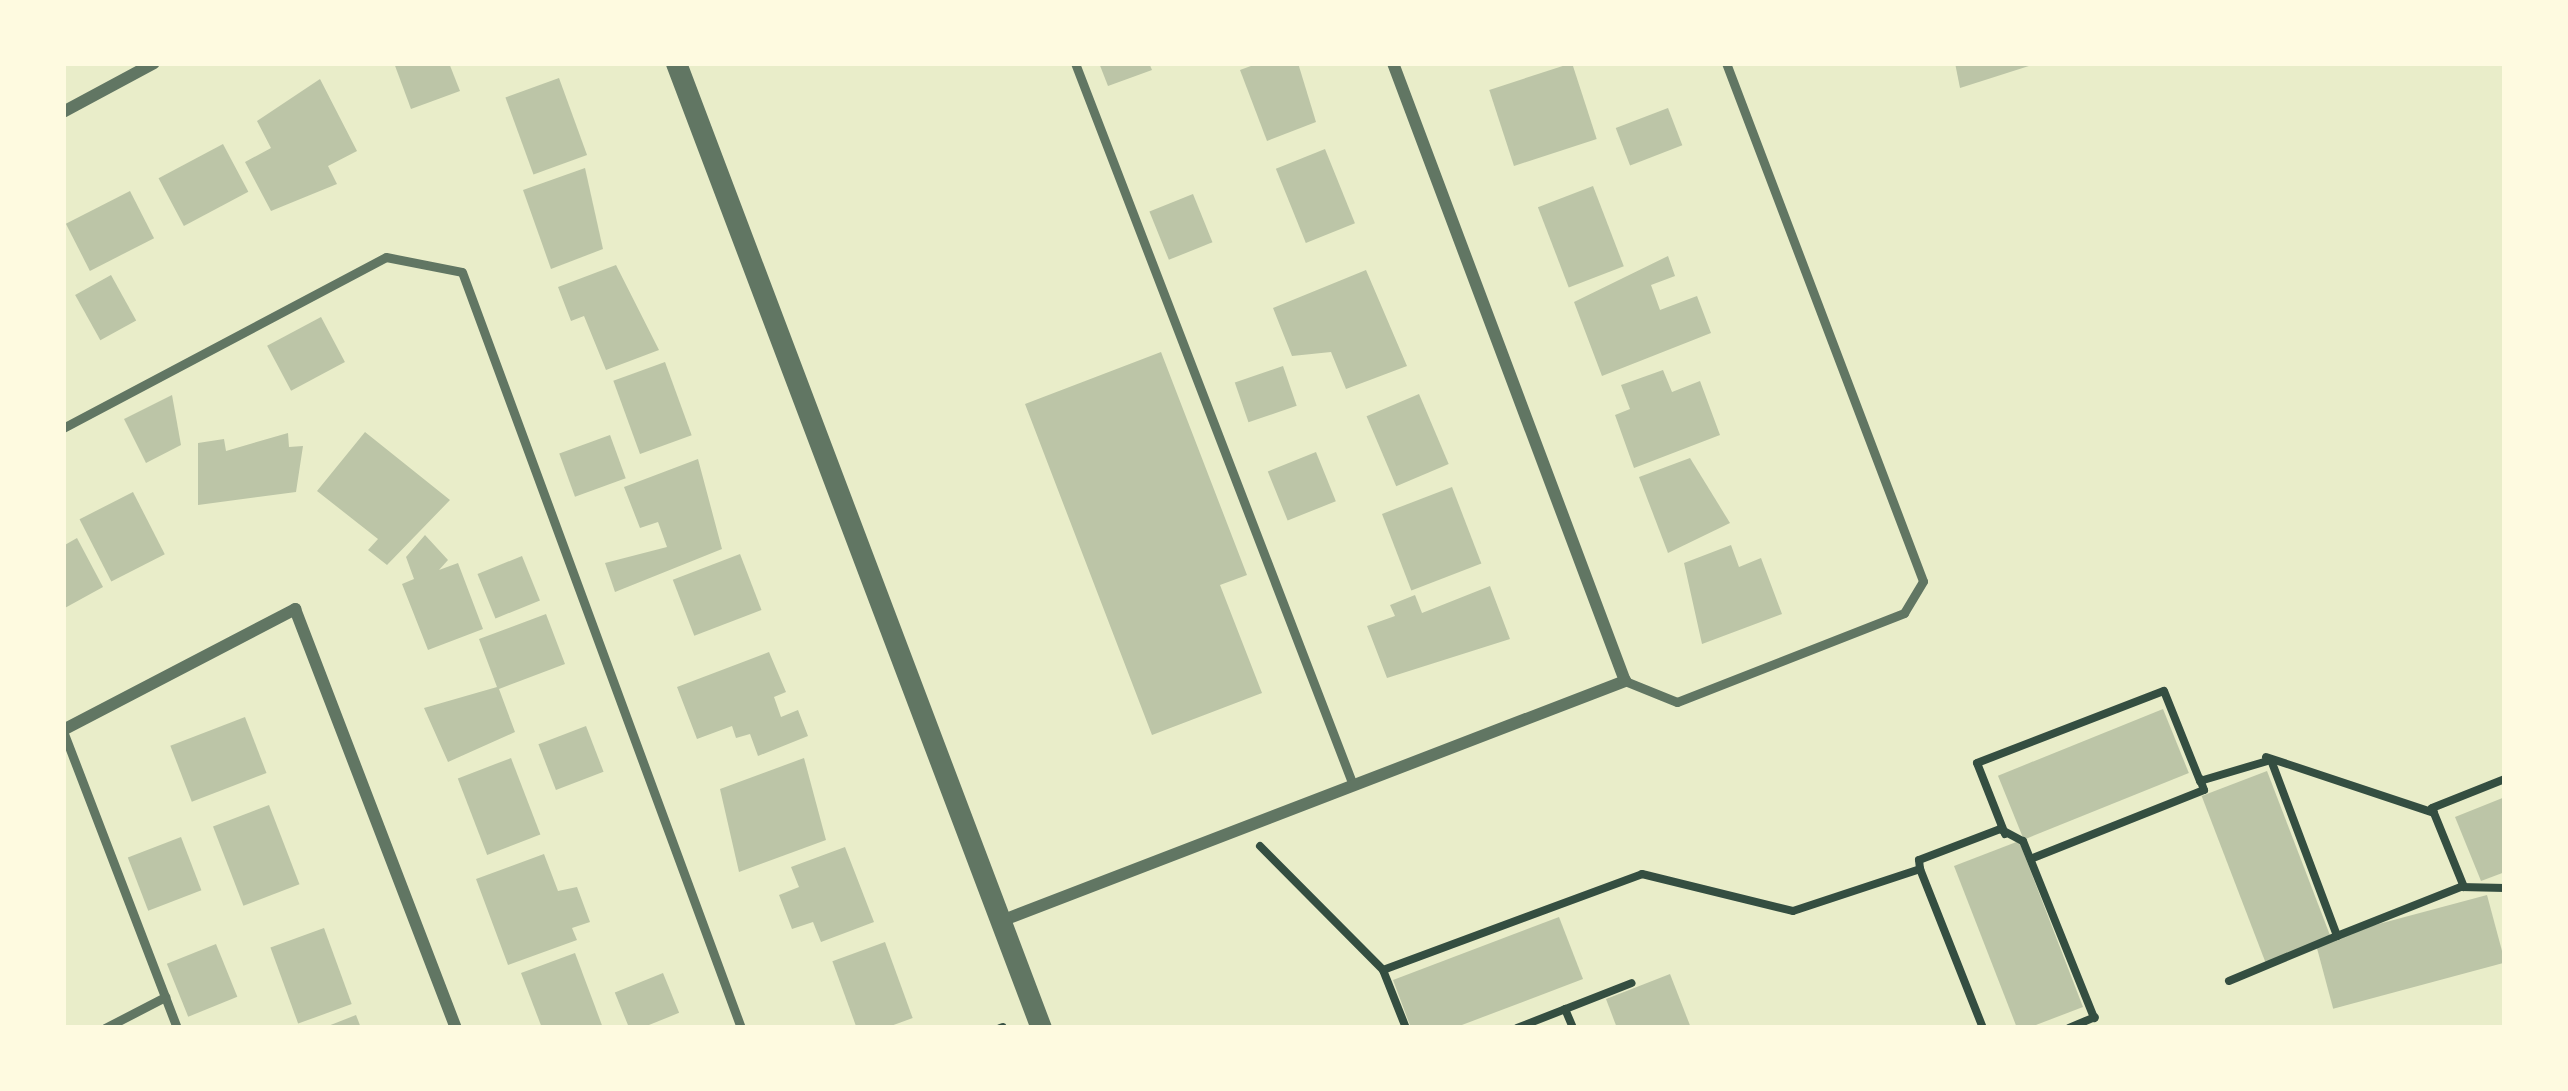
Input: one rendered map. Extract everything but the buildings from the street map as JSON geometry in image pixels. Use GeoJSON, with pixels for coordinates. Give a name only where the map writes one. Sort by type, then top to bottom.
{"type":"FeatureCollection","features":[{"type":"Feature","properties":{"kind":"street"},"geometry":{"type":"LineString","coordinates":[[63,112],[154,63]]}},
{"type":"Feature","properties":{"kind":"street"},"geometry":{"type":"LineString","coordinates":[[676,63],[1041,1028]]}},
{"type":"Feature","properties":{"kind":"street"},"geometry":{"type":"LineString","coordinates":[[1001,921],[1625,681],[1393,63]]}},
{"type":"Feature","properties":{"kind":"street"},"geometry":{"type":"LineString","coordinates":[[63,731],[295,609],[456,1028]]}},
{"type":"Feature","properties":{"kind":"lane"},"geometry":{"type":"LineString","coordinates":[[1075,63],[1354,785]]}},
{"type":"Feature","properties":{"kind":"lane"},"geometry":{"type":"LineString","coordinates":[[1625,681],[1677,702],[1904,613],[1923,581],[1726,63]]}},
{"type":"Feature","properties":{"kind":"lane"},"geometry":{"type":"LineString","coordinates":[[63,428],[386,256],[461,272],[741,1028]]}},
{"type":"Feature","properties":{"kind":"lane"},"geometry":{"type":"LineString","coordinates":[[63,731],[177,1028]]}},
{"type":"Feature","properties":{"kind":"lane"},"geometry":{"type":"LineString","coordinates":[[105,1028],[165,997]]}},
{"type":"Feature","properties":{"kind":"path"},"geometry":{"type":"LineString","coordinates":[[2033,858],[2204,790],[2164,691],[1977,763],[2005,834],[2033,858],[2095,1017],[2069,1028]]}},
{"type":"Feature","properties":{"kind":"path"},"geometry":{"type":"LineString","coordinates":[[2200,779],[2266,757],[2434,813],[2505,779]]}},
{"type":"Feature","properties":{"kind":"path"},"geometry":{"type":"LineString","coordinates":[[2266,757],[2337,935]]}},
{"type":"Feature","properties":{"kind":"path"},"geometry":{"type":"LineString","coordinates":[[2434,813],[2465,889]]}},
{"type":"Feature","properties":{"kind":"path"},"geometry":{"type":"LineString","coordinates":[[1243,828],[1383,970],[1406,1028]]}},
{"type":"Feature","properties":{"kind":"path"},"geometry":{"type":"LineString","coordinates":[[1983,1028],[1919,860],[2005,834]]}},
{"type":"Feature","properties":{"kind":"path"},"geometry":{"type":"LineString","coordinates":[[1383,970],[1642,874],[1793,911],[1920,869]]}},
{"type":"Feature","properties":{"kind":"path"},"geometry":{"type":"LineString","coordinates":[[2229,981],[2337,935],[2465,889],[2505,888]]}},
{"type":"Feature","properties":{"kind":"path"},"geometry":{"type":"LineString","coordinates":[[1516,1028],[1632,982]]}},
{"type":"Feature","properties":{"kind":"path"},"geometry":{"type":"LineString","coordinates":[[1565,1009],[1573,1028]]}}]}
